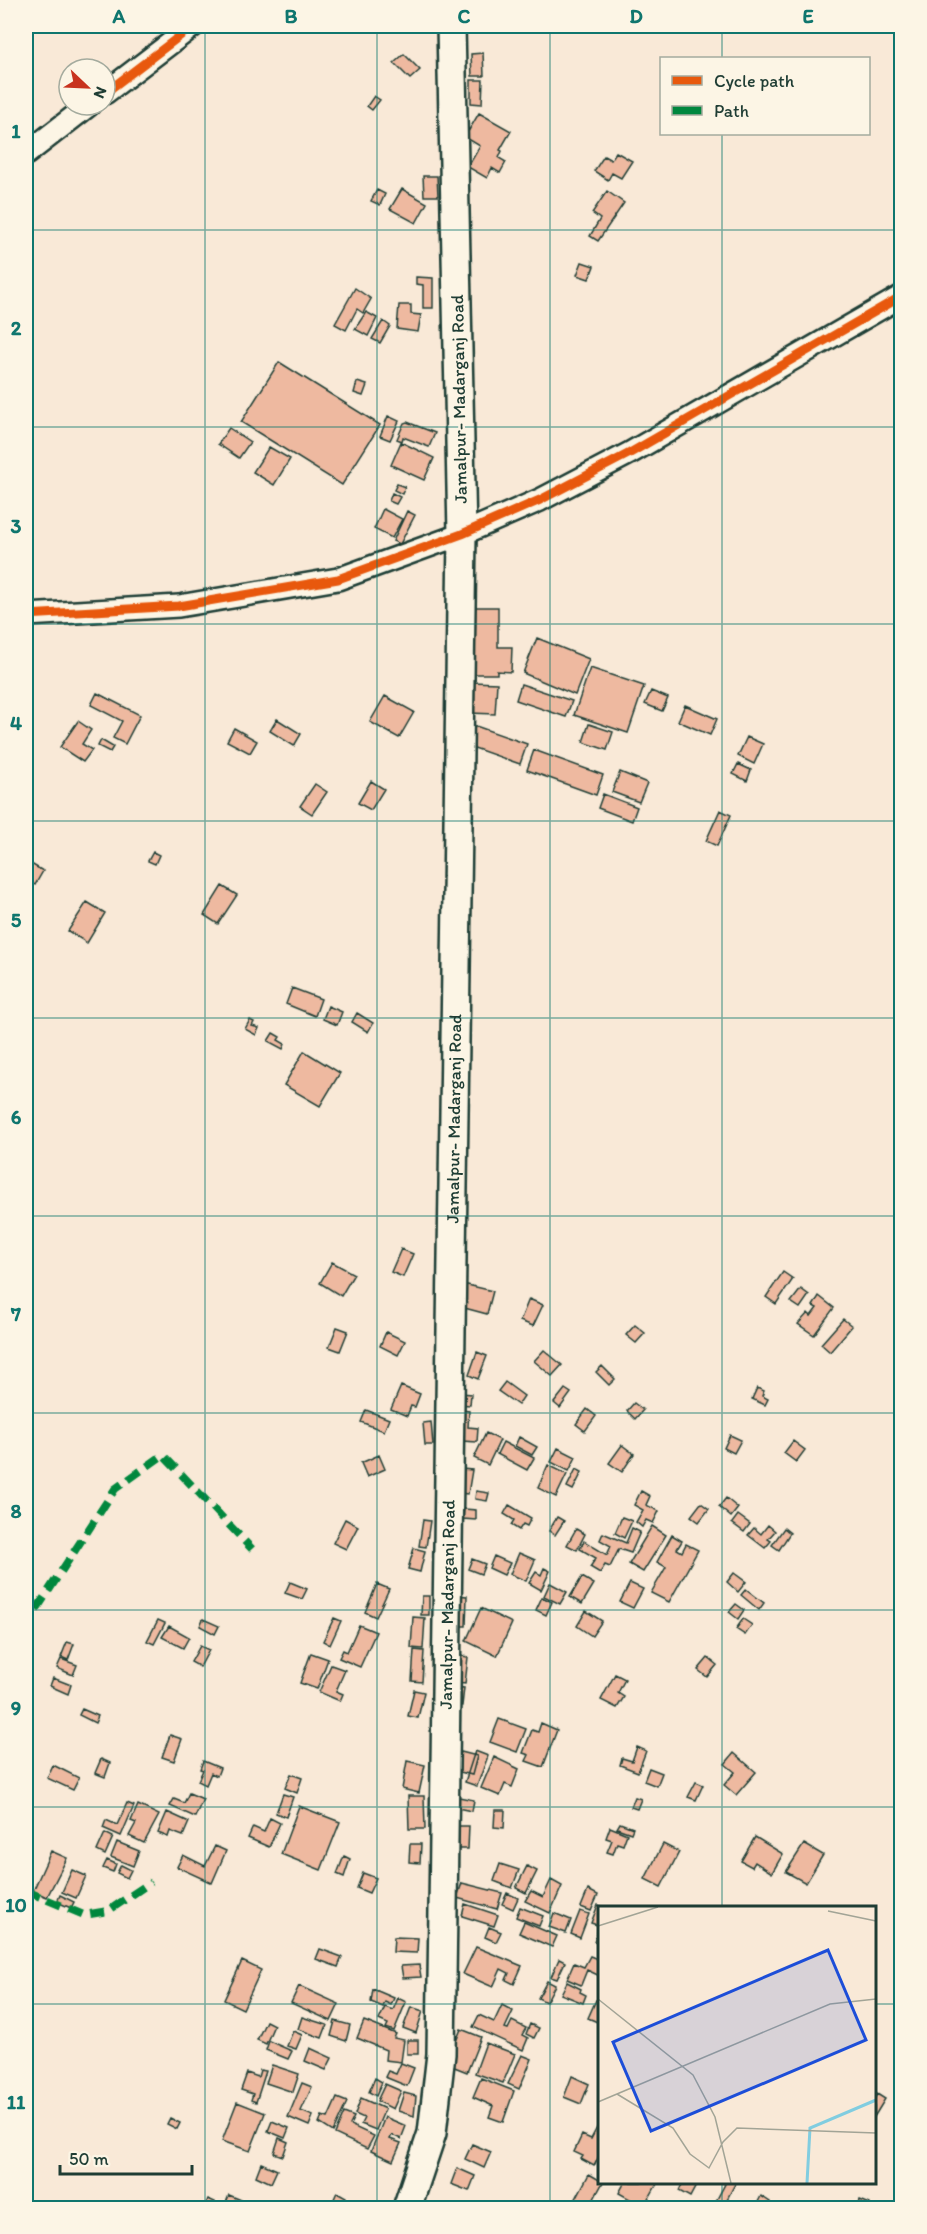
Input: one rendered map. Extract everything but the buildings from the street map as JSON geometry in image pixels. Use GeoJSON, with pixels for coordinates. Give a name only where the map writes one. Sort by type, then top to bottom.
{"type":"FeatureCollection","features":[{"type":"Feature","properties":{"kind":"main road","name":"Jamalpur- Madarganj Road"},"geometry":{"type":"LineString","coordinates":[[407,2208],[432,2133],[441,2054],[462,534],[451,26]]}},
{"type":"Feature","properties":{"kind":"street"},"geometry":{"type":"LineString","coordinates":[[117,84],[193,26]]}},
{"type":"Feature","properties":{"kind":"street"},"geometry":{"type":"LineString","coordinates":[[26,154],[74,117]]}},
{"type":"Feature","properties":{"kind":"street"},"geometry":{"type":"LineString","coordinates":[[26,615],[179,606],[338,579],[462,534],[540,500],[630,453],[902,296]]}},
{"type":"Feature","properties":{"kind":"marked path"},"geometry":{"type":"LineString","coordinates":[[36,1610],[115,1489],[163,1455],[252,1549]]}},
{"type":"Feature","properties":{"kind":"marked path"},"geometry":{"type":"LineString","coordinates":[[26,1891],[84,1915],[108,1911],[151,1882]]}},
{"type":"Feature","properties":{"kind":"cycle path"},"geometry":{"type":"LineString","coordinates":[[117,84],[193,26]]}},
{"type":"Feature","properties":{"kind":"cycle path"},"geometry":{"type":"LineString","coordinates":[[26,615],[179,606],[338,579],[462,534],[540,500],[630,453],[902,296]]}}]}
